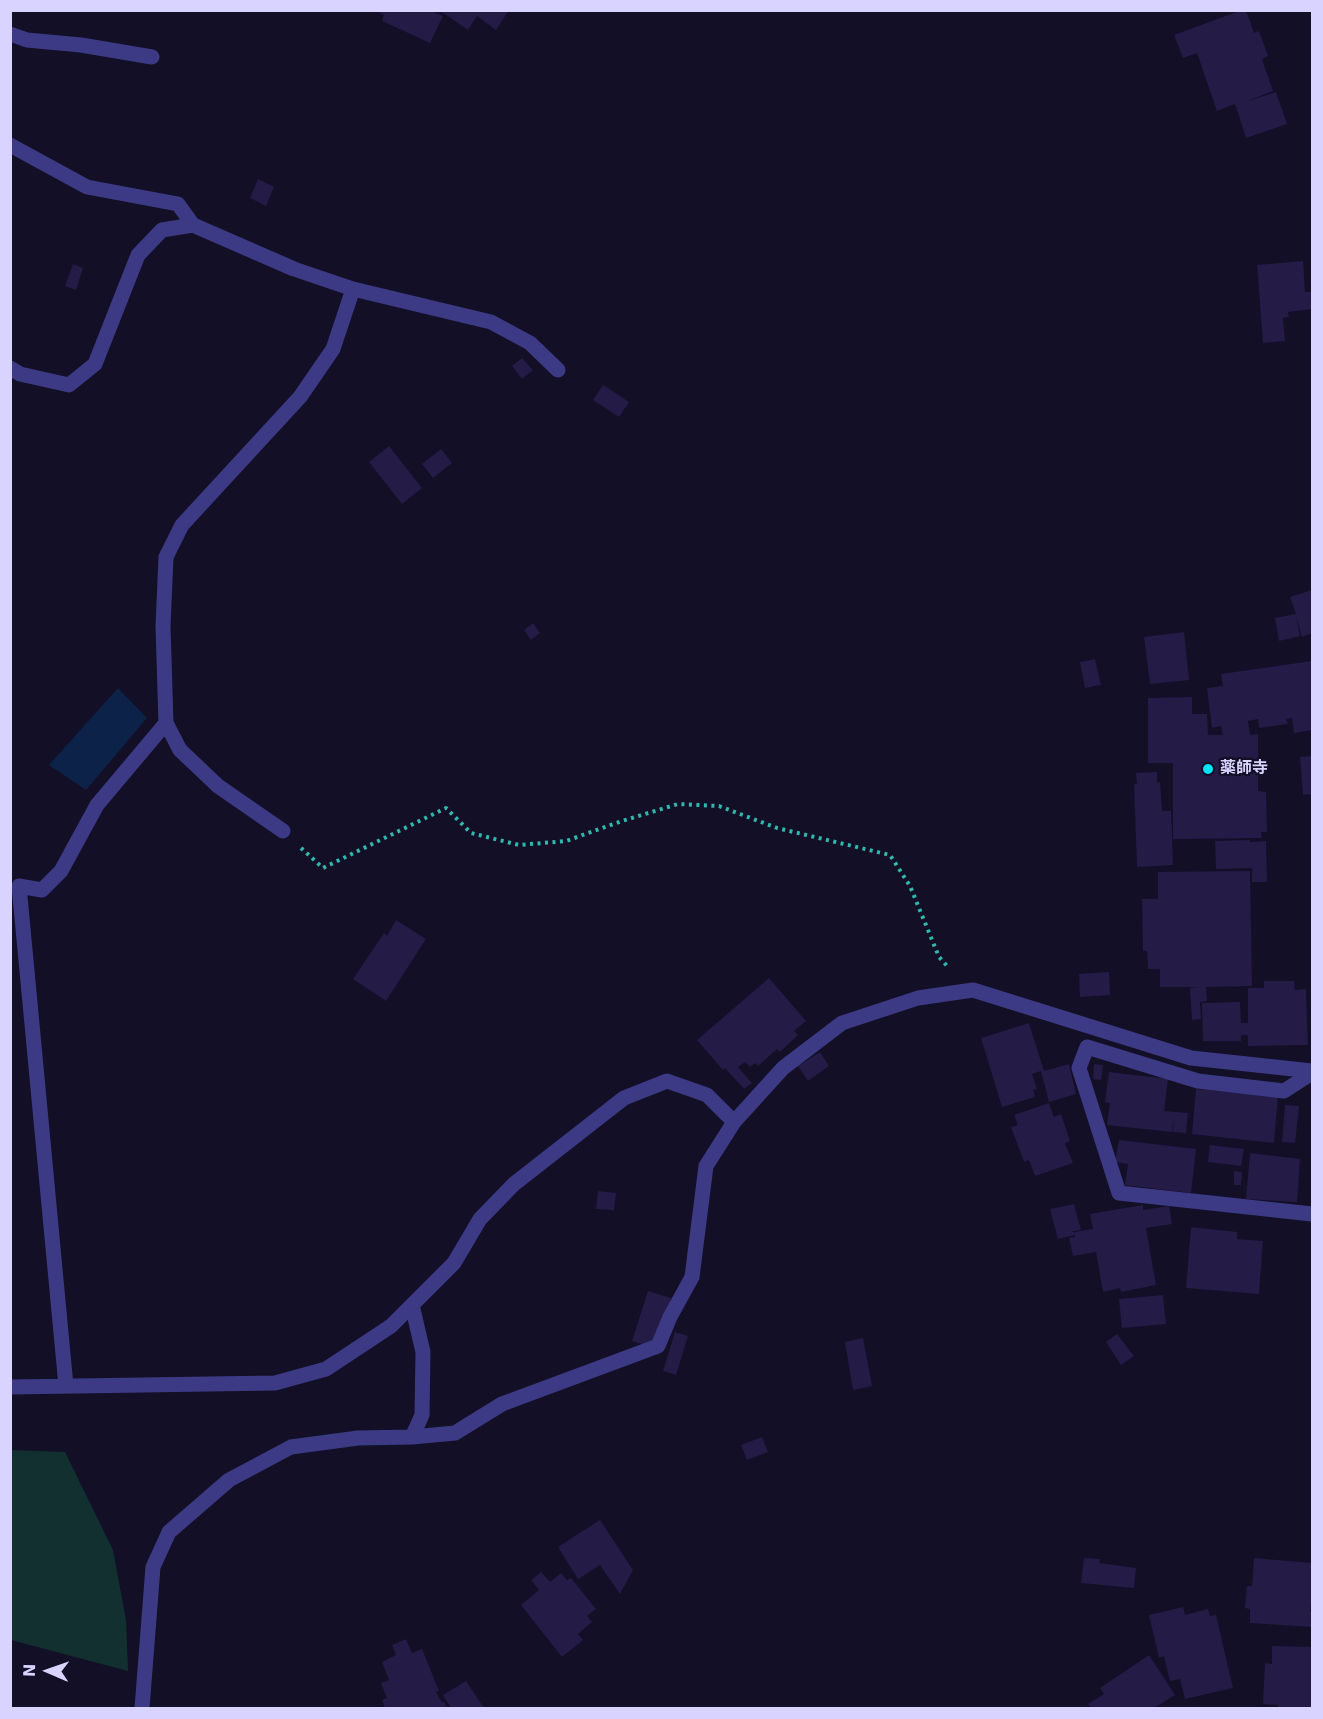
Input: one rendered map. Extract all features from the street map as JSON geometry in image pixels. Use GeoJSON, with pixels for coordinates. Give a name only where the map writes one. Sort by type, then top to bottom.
{"type":"FeatureCollection","features":[{"type":"Feature","properties":{"kind":"street"},"geometry":{"type":"LineString","coordinates":[[10,34],[27,40],[81,45],[152,57]]}},
{"type":"Feature","properties":{"kind":"street"},"geometry":{"type":"LineString","coordinates":[[10,145],[87,187],[178,204],[192,225]]}},
{"type":"Feature","properties":{"kind":"street"},"geometry":{"type":"LineString","coordinates":[[10,368],[20,374],[69,385],[95,364],[138,255],[162,230],[192,225],[294,269],[354,289],[490,322],[530,343],[558,370]]}},
{"type":"Feature","properties":{"kind":"street"},"geometry":{"type":"LineString","coordinates":[[283,831],[218,786],[180,750],[166,723],[164,626],[166,557],[182,525],[300,397],[333,349],[354,289]]}},
{"type":"Feature","properties":{"kind":"street"},"geometry":{"type":"LineString","coordinates":[[66,1386],[19,886],[42,890],[60,871],[97,805],[166,723]]}},
{"type":"Feature","properties":{"kind":"street"},"geometry":{"type":"LineString","coordinates":[[142,1708],[153,1567],[169,1532],[229,1480],[291,1447],[358,1438],[455,1433],[501,1404],[658,1347],[670,1317],[692,1277],[706,1166],[734,1122],[783,1068],[843,1023],[918,998],[973,990],[1191,1058],[1312,1072]]}},
{"type":"Feature","properties":{"kind":"street"},"geometry":{"type":"LineString","coordinates":[[1312,1072],[1284,1091],[1198,1082],[1087,1047],[1079,1068],[1119,1193],[1312,1214]]}},
{"type":"Feature","properties":{"kind":"street"},"geometry":{"type":"LineString","coordinates":[[10,1387],[275,1383],[326,1369],[391,1326],[454,1263],[480,1219],[514,1184],[624,1098],[667,1081],[707,1095],[734,1122]]}},
{"type":"Feature","properties":{"kind":"street"},"geometry":{"type":"LineString","coordinates":[[412,1305],[423,1352],[422,1415],[412,1437]]}},
{"type":"Feature","properties":{"kind":"path"},"geometry":{"type":"LineString","coordinates":[[283,831],[323,868],[446,808],[471,833],[519,845],[566,841],[678,804],[719,806],[777,828],[890,855],[910,886],[939,957],[973,990]]}},
{"type":"Feature","properties":{"kind":"green space"},"geometry":{"type":"Polygon","coordinates":[[[11,1450],[65,1452],[113,1550],[126,1620],[128,1671],[11,1640],[11,1450]]]}},
{"type":"Feature","properties":{"kind":"water"},"geometry":{"type":"Polygon","coordinates":[[[118,688],[147,718],[86,790],[49,765],[118,688]]]}},
{"type":"Feature","properties":{"kind":"building"},"geometry":{"type":"Polygon","coordinates":[[[375,10],[436,10],[435,13],[443,16],[430,43],[382,21],[384,15],[375,10]]]}},
{"type":"Feature","properties":{"kind":"building"},"geometry":{"type":"Polygon","coordinates":[[[439,10],[509,10],[496,30],[477,16],[468,30],[439,10]]]}},
{"type":"Feature","properties":{"kind":"building"},"geometry":{"type":"Polygon","coordinates":[[[1246,10],[1254,33],[1259,31],[1268,56],[1262,59],[1273,91],[1245,102],[1276,92],[1287,124],[1246,138],[1235,104],[1217,111],[1197,53],[1183,58],[1174,35],[1246,10]]]}},
{"type":"Feature","properties":{"kind":"building"},"geometry":{"type":"Polygon","coordinates":[[[258,179],[274,187],[266,206],[250,198],[258,179]]]}},
{"type":"Feature","properties":{"kind":"building"},"geometry":{"type":"Polygon","coordinates":[[[1303,261],[1305,292],[1311,292],[1312,309],[1288,312],[1289,317],[1283,318],[1285,341],[1263,343],[1257,265],[1303,261]]]}},
{"type":"Feature","properties":{"kind":"building"},"geometry":{"type":"Polygon","coordinates":[[[73,264],[83,268],[76,290],[65,286],[73,264]]]}},
{"type":"Feature","properties":{"kind":"building"},"geometry":{"type":"Polygon","coordinates":[[[522,358],[533,370],[522,379],[512,366],[522,358]]]}},
{"type":"Feature","properties":{"kind":"building"},"geometry":{"type":"Polygon","coordinates":[[[603,385],[629,402],[619,417],[593,400],[603,385]]]}},
{"type":"Feature","properties":{"kind":"building"},"geometry":{"type":"Polygon","coordinates":[[[389,446],[422,488],[402,504],[369,462],[389,446]]]}},
{"type":"Feature","properties":{"kind":"building"},"geometry":{"type":"Polygon","coordinates":[[[441,449],[452,463],[433,478],[422,464],[441,449]]]}},
{"type":"Feature","properties":{"kind":"building"},"geometry":{"type":"Polygon","coordinates":[[[1312,590],[1312,633],[1302,637],[1296,616],[1300,636],[1279,641],[1275,618],[1296,614],[1290,597],[1312,590]]]}},
{"type":"Feature","properties":{"kind":"building"},"geometry":{"type":"Polygon","coordinates":[[[533,623],[540,633],[531,640],[524,630],[533,623]]]}},
{"type":"Feature","properties":{"kind":"building"},"geometry":{"type":"Polygon","coordinates":[[[1184,632],[1189,680],[1150,684],[1144,637],[1184,632]]]}},
{"type":"Feature","properties":{"kind":"building"},"geometry":{"type":"Polygon","coordinates":[[[1095,659],[1101,685],[1085,688],[1080,662],[1095,659]]]}},
{"type":"Feature","properties":{"kind":"building"},"geometry":{"type":"Polygon","coordinates":[[[1312,661],[1312,730],[1294,733],[1292,718],[1286,719],[1288,724],[1259,728],[1258,719],[1248,721],[1250,735],[1258,734],[1258,791],[1266,792],[1267,832],[1261,832],[1262,838],[1173,839],[1173,763],[1148,763],[1148,698],[1192,697],[1192,714],[1207,714],[1208,735],[1223,735],[1221,726],[1212,728],[1207,688],[1223,686],[1221,674],[1312,661]]]}},
{"type":"Feature","properties":{"kind":"building"},"geometry":{"type":"Polygon","coordinates":[[[1312,756],[1312,794],[1303,795],[1300,757],[1312,756]]]}},
{"type":"Feature","properties":{"kind":"building"},"geometry":{"type":"Polygon","coordinates":[[[1157,772],[1162,811],[1171,811],[1173,865],[1137,867],[1134,784],[1137,784],[1136,773],[1157,772]]]}},
{"type":"Feature","properties":{"kind":"building"},"geometry":{"type":"Polygon","coordinates":[[[1250,840],[1250,842],[1266,841],[1267,882],[1252,882],[1252,868],[1216,869],[1215,841],[1250,840]]]}},
{"type":"Feature","properties":{"kind":"building"},"geometry":{"type":"Polygon","coordinates":[[[1250,871],[1252,986],[1206,987],[1207,1001],[1200,1002],[1201,1019],[1192,1020],[1190,988],[1198,987],[1160,987],[1160,969],[1148,969],[1147,951],[1143,951],[1142,899],[1158,899],[1158,872],[1250,871]]]}},
{"type":"Feature","properties":{"kind":"building"},"geometry":{"type":"Polygon","coordinates":[[[396,920],[426,939],[386,1001],[353,979],[384,933],[387,936],[396,920]]]}},
{"type":"Feature","properties":{"kind":"building"},"geometry":{"type":"Polygon","coordinates":[[[1109,972],[1110,995],[1080,997],[1079,974],[1109,972]]]}},
{"type":"Feature","properties":{"kind":"building"},"geometry":{"type":"Polygon","coordinates":[[[769,978],[806,1021],[794,1031],[798,1035],[780,1052],[777,1049],[758,1066],[755,1063],[750,1067],[745,1062],[738,1067],[752,1083],[744,1089],[725,1068],[723,1070],[697,1040],[769,978]]]}},
{"type":"Feature","properties":{"kind":"building"},"geometry":{"type":"Polygon","coordinates":[[[1264,981],[1294,981],[1295,990],[1306,989],[1308,1045],[1248,1046],[1248,1035],[1241,1035],[1241,1041],[1203,1041],[1202,1003],[1240,1002],[1241,1023],[1248,1023],[1248,988],[1264,988],[1264,981]]]}},
{"type":"Feature","properties":{"kind":"building"},"geometry":{"type":"Polygon","coordinates":[[[1029,1023],[1044,1071],[1069,1064],[1076,1094],[1049,1102],[1041,1071],[1032,1074],[1037,1089],[1033,1090],[1035,1097],[1002,1107],[981,1038],[1029,1023]]]}},
{"type":"Feature","properties":{"kind":"building"},"geometry":{"type":"Polygon","coordinates":[[[820,1052],[829,1066],[808,1081],[798,1066],[820,1052]]]}},
{"type":"Feature","properties":{"kind":"building"},"geometry":{"type":"Polygon","coordinates":[[[1094,1064],[1103,1065],[1101,1080],[1093,1079],[1094,1064]]]}},
{"type":"Feature","properties":{"kind":"building"},"geometry":{"type":"Polygon","coordinates":[[[1109,1072],[1168,1079],[1164,1111],[1188,1113],[1186,1133],[1173,1132],[1174,1116],[1172,1132],[1107,1125],[1110,1103],[1105,1102],[1109,1072]]]}},
{"type":"Feature","properties":{"kind":"building"},"geometry":{"type":"Polygon","coordinates":[[[1196,1089],[1278,1096],[1274,1143],[1192,1134],[1196,1089]]]}},
{"type":"Feature","properties":{"kind":"building"},"geometry":{"type":"Polygon","coordinates":[[[1049,1103],[1054,1117],[1061,1114],[1070,1141],[1065,1143],[1073,1163],[1035,1176],[1029,1160],[1024,1162],[1011,1127],[1018,1125],[1014,1115],[1049,1103]]]}},
{"type":"Feature","properties":{"kind":"building"},"geometry":{"type":"Polygon","coordinates":[[[1285,1105],[1299,1106],[1295,1143],[1282,1142],[1285,1105]]]}},
{"type":"Feature","properties":{"kind":"building"},"geometry":{"type":"Polygon","coordinates":[[[1119,1140],[1196,1149],[1191,1193],[1125,1185],[1128,1164],[1115,1162],[1119,1140]]]}},
{"type":"Feature","properties":{"kind":"building"},"geometry":{"type":"Polygon","coordinates":[[[1210,1145],[1244,1149],[1241,1166],[1208,1162],[1210,1145]]]}},
{"type":"Feature","properties":{"kind":"building"},"geometry":{"type":"Polygon","coordinates":[[[1250,1153],[1300,1159],[1297,1202],[1246,1199],[1250,1153]]]}},
{"type":"Feature","properties":{"kind":"building"},"geometry":{"type":"Polygon","coordinates":[[[1234,1171],[1242,1172],[1241,1185],[1234,1185],[1234,1171]]]}},
{"type":"Feature","properties":{"kind":"building"},"geometry":{"type":"Polygon","coordinates":[[[598,1191],[616,1193],[614,1210],[596,1209],[598,1191]]]}},
{"type":"Feature","properties":{"kind":"building"},"geometry":{"type":"Polygon","coordinates":[[[1074,1204],[1081,1230],[1070,1232],[1074,1232],[1075,1235],[1058,1239],[1050,1209],[1074,1204]]]}},
{"type":"Feature","properties":{"kind":"building"},"geometry":{"type":"Polygon","coordinates":[[[1143,1205],[1143,1210],[1169,1206],[1172,1224],[1146,1228],[1156,1285],[1121,1292],[1120,1288],[1103,1292],[1096,1252],[1073,1256],[1069,1238],[1075,1237],[1075,1232],[1093,1229],[1090,1214],[1143,1205]]]}},
{"type":"Feature","properties":{"kind":"building"},"geometry":{"type":"Polygon","coordinates":[[[1191,1227],[1237,1232],[1237,1239],[1263,1241],[1259,1294],[1186,1288],[1191,1227]]]}},
{"type":"Feature","properties":{"kind":"building"},"geometry":{"type":"Polygon","coordinates":[[[648,1291],[671,1298],[655,1348],[632,1341],[648,1291]]]}},
{"type":"Feature","properties":{"kind":"building"},"geometry":{"type":"Polygon","coordinates":[[[1163,1295],[1166,1324],[1122,1328],[1119,1299],[1163,1295]]]}},
{"type":"Feature","properties":{"kind":"building"},"geometry":{"type":"Polygon","coordinates":[[[675,1332],[688,1336],[676,1375],[663,1371],[675,1332]]]}},
{"type":"Feature","properties":{"kind":"building"},"geometry":{"type":"Polygon","coordinates":[[[1117,1334],[1134,1356],[1121,1365],[1106,1342],[1117,1334]]]}},
{"type":"Feature","properties":{"kind":"building"},"geometry":{"type":"Polygon","coordinates":[[[863,1338],[872,1386],[853,1390],[845,1342],[863,1338]]]}},
{"type":"Feature","properties":{"kind":"building"},"geometry":{"type":"Polygon","coordinates":[[[762,1437],[768,1452],[747,1460],[741,1445],[762,1437]]]}},
{"type":"Feature","properties":{"kind":"building"},"geometry":{"type":"Polygon","coordinates":[[[600,1520],[633,1570],[620,1594],[600,1565],[578,1579],[558,1547],[600,1520]]]}},
{"type":"Feature","properties":{"kind":"building"},"geometry":{"type":"Polygon","coordinates":[[[1084,1558],[1100,1559],[1099,1563],[1136,1568],[1134,1588],[1081,1583],[1084,1558]]]}},
{"type":"Feature","properties":{"kind":"building"},"geometry":{"type":"Polygon","coordinates":[[[1254,1558],[1312,1563],[1310,1612],[1312,1612],[1312,1627],[1250,1623],[1250,1609],[1245,1608],[1247,1586],[1252,1586],[1254,1558]]]}},
{"type":"Feature","properties":{"kind":"building"},"geometry":{"type":"Polygon","coordinates":[[[541,1572],[550,1582],[561,1573],[567,1580],[571,1578],[596,1609],[587,1616],[592,1622],[578,1634],[583,1640],[562,1657],[521,1605],[539,1590],[531,1580],[541,1572]]]}},
{"type":"Feature","properties":{"kind":"building"},"geometry":{"type":"Polygon","coordinates":[[[1183,1607],[1185,1615],[1208,1609],[1210,1616],[1216,1615],[1233,1688],[1185,1699],[1180,1679],[1170,1681],[1164,1656],[1159,1658],[1149,1615],[1183,1607]]]}},
{"type":"Feature","properties":{"kind":"building"},"geometry":{"type":"Polygon","coordinates":[[[406,1639],[412,1653],[422,1649],[439,1691],[436,1692],[447,1708],[385,1708],[382,1700],[387,1698],[381,1683],[389,1680],[382,1662],[396,1655],[392,1645],[406,1639]]]}},
{"type":"Feature","properties":{"kind":"building"},"geometry":{"type":"Polygon","coordinates":[[[1272,1646],[1312,1647],[1312,1708],[1278,1708],[1278,1705],[1263,1704],[1265,1663],[1272,1664],[1272,1646]]]}},
{"type":"Feature","properties":{"kind":"building"},"geometry":{"type":"Polygon","coordinates":[[[1149,1655],[1175,1695],[1154,1708],[1091,1708],[1088,1704],[1104,1694],[1100,1688],[1149,1655]]]}},
{"type":"Feature","properties":{"kind":"building"},"geometry":{"type":"Polygon","coordinates":[[[466,1681],[484,1708],[451,1708],[443,1695],[466,1681]]]}},
{"type":"Feature","properties":{"kind":"place","name":"薬師寺"},"geometry":{"type":"Point","coordinates":[1208,769]}}]}
